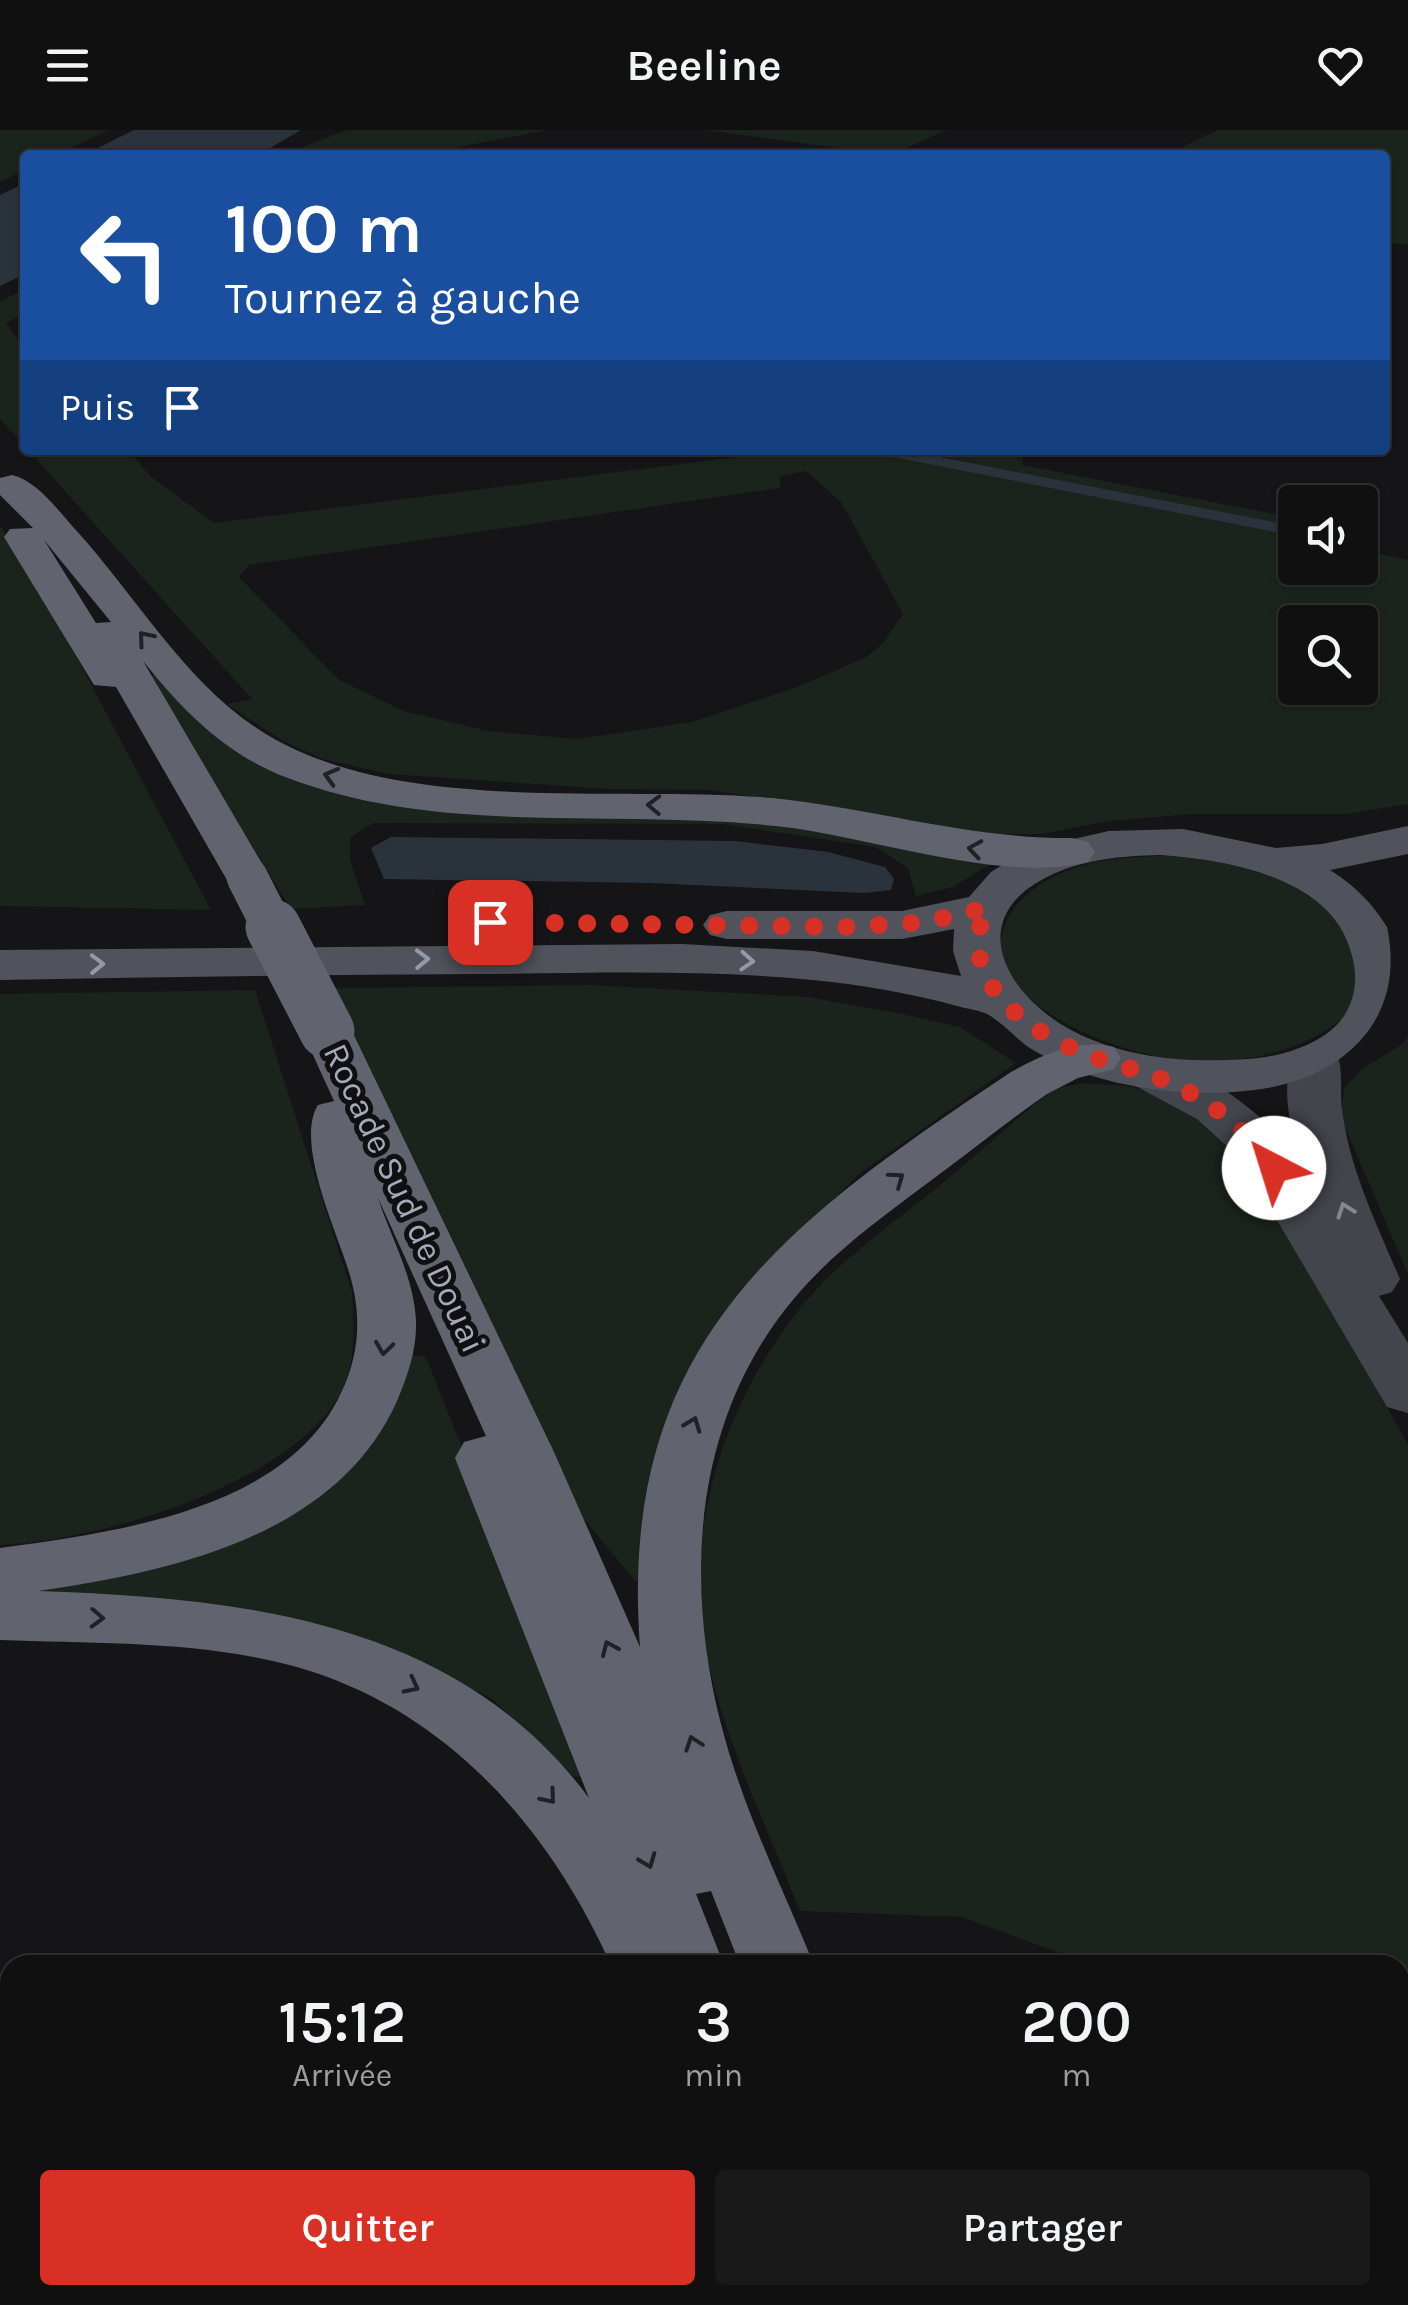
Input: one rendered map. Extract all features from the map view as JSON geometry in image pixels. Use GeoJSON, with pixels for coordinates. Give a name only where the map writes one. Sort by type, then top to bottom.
{"type":"FeatureCollection","features":[{"type":"Feature","properties":{"kind":"highway"},"geometry":{"type":"LineString","coordinates":[[4,484],[45,516],[209,712],[250,743],[308,770],[418,794],[744,808],[838,820],[979,850],[1072,852]]}},
{"type":"Feature","properties":{"kind":"highway","name":"Rocade Sud de Douai"},"geometry":{"type":"LineString","coordinates":[[4,484],[88,640],[233,877],[524,1452],[626,1686],[736,1955]]}},
{"type":"Feature","properties":{"kind":"highway","name":"Rocade Sud de Douai"},"geometry":{"type":"LineString","coordinates":[[311,1031],[336,1118],[461,1397],[585,1696],[683,1955]]}},
{"type":"Feature","properties":{"kind":"highway"},"geometry":{"type":"LineString","coordinates":[[773,1955],[688,1729],[673,1659],[666,1614],[666,1546],[674,1484],[691,1427],[718,1368],[744,1327],[812,1244],[1029,1083],[1061,1066],[1122,1065]]}},
{"type":"Feature","properties":{"kind":"highway"},"geometry":{"type":"LineString","coordinates":[[0,1572],[121,1552],[210,1526],[290,1488],[315,1471],[349,1438],[371,1403],[387,1336],[386,1308],[344,1174],[336,1118]]}},
{"type":"Feature","properties":{"kind":"highway"},"geometry":{"type":"LineString","coordinates":[[0,1614],[128,1620],[251,1633],[348,1657],[418,1688],[494,1739],[551,1799],[617,1896],[644,1955]]}},
{"type":"Feature","properties":{"kind":"main road"},"geometry":{"type":"LineString","coordinates":[[1274,862],[1408,840]]}},
{"type":"Feature","properties":{"kind":"main road"},"geometry":{"type":"LineString","coordinates":[[1171,842],[1230,850],[1274,862],[1315,880],[1392,928],[1389,989],[1377,1016],[1352,1041],[1316,1060],[1274,1072],[1237,1076],[1122,1065],[1035,1028],[1005,1004],[985,976],[977,948],[980,920],[987,908],[1020,874],[1072,852],[1114,844],[1171,842]]}},
{"type":"Feature","properties":{"kind":"main road"},"geometry":{"type":"LineString","coordinates":[[0,928],[523,922],[848,927],[926,922],[987,908]]}},
{"type":"Feature","properties":{"kind":"main road"},"geometry":{"type":"LineString","coordinates":[[0,965],[723,960],[863,973],[955,989],[1005,1004]]}},
{"type":"Feature","properties":{"kind":"street"},"geometry":{"type":"LineString","coordinates":[[1316,1060],[1314,1094],[1338,1192],[1408,1365]]}},
{"type":"Feature","properties":{"kind":"street"},"geometry":{"type":"LineString","coordinates":[[1122,1065],[1215,1107],[1260,1149],[1408,1392]]}},
{"type":"Feature","properties":{"kind":"shaded area"},"geometry":{"type":"Polygon","coordinates":[[[0,130],[108,130],[67,150],[20,150],[20,172],[0,182],[0,130]]]}},
{"type":"Feature","properties":{"kind":"shaded area"},"geometry":{"type":"Polygon","coordinates":[[[134,130],[301,130],[267,150],[94,150],[134,130]]]}},
{"type":"Feature","properties":{"kind":"shaded area"},"geometry":{"type":"Polygon","coordinates":[[[348,130],[548,130],[444,150],[294,150],[348,130]]]}},
{"type":"Feature","properties":{"kind":"shaded area"},"geometry":{"type":"Polygon","coordinates":[[[705,130],[947,130],[901,150],[853,150],[705,130]]]}},
{"type":"Feature","properties":{"kind":"shaded area"},"geometry":{"type":"Polygon","coordinates":[[[1218,130],[1408,130],[1408,245],[1390,243],[1390,150],[1176,150],[1218,130]]]}},
{"type":"Feature","properties":{"kind":"shaded area"},"geometry":{"type":"Polygon","coordinates":[[[20,185],[20,276],[0,286],[0,195],[20,185]]]}},
{"type":"Feature","properties":{"kind":"shaded area"},"geometry":{"type":"Polygon","coordinates":[[[20,291],[20,316],[6,323],[20,342],[20,441],[0,419],[0,301],[20,291]]]}},
{"type":"Feature","properties":{"kind":"shaded area"},"geometry":{"type":"Polygon","coordinates":[[[32,455],[133,455],[150,476],[214,523],[752,455],[886,455],[1278,533],[1278,585],[1378,585],[1378,553],[1408,560],[1408,804],[1347,814],[1191,814],[1110,821],[1041,834],[991,834],[710,790],[609,789],[388,774],[323,759],[283,741],[227,704],[252,699],[32,455]],[[806,471],[781,476],[780,488],[249,565],[239,577],[339,680],[404,711],[488,731],[577,739],[692,722],[800,686],[866,657],[881,645],[903,614],[841,502],[806,471]]]}},
{"type":"Feature","properties":{"kind":"shaded area"},"geometry":{"type":"Polygon","coordinates":[[[883,455],[930,455],[1278,523],[1278,533],[883,455]]]}},
{"type":"Feature","properties":{"kind":"shaded area"},"geometry":{"type":"Polygon","coordinates":[[[930,455],[1024,455],[1022,465],[1278,515],[1278,523],[930,455]]]}},
{"type":"Feature","properties":{"kind":"shaded area"},"geometry":{"type":"Polygon","coordinates":[[[0,525],[36,581],[211,910],[0,906],[0,525]]]}},
{"type":"Feature","properties":{"kind":"shaded area"},"geometry":{"type":"Polygon","coordinates":[[[155,674],[334,789],[723,816],[995,861],[953,887],[916,896],[908,868],[875,847],[723,824],[373,823],[350,838],[350,859],[365,905],[291,909],[149,678],[155,674]]]}},
{"type":"Feature","properties":{"kind":"shaded area"},"geometry":{"type":"Polygon","coordinates":[[[391,837],[735,841],[828,852],[885,867],[894,879],[891,890],[864,893],[652,883],[384,879],[371,848],[391,837]]]}},
{"type":"Feature","properties":{"kind":"shaded area"},"geometry":{"type":"Polygon","coordinates":[[[1164,856],[1250,869],[1310,896],[1356,947],[1356,994],[1348,1013],[1323,1032],[1275,1053],[1237,1060],[1180,1059],[1135,1051],[1072,1027],[1018,987],[1003,962],[1002,935],[1017,905],[1031,891],[1084,865],[1164,856]]]}},
{"type":"Feature","properties":{"kind":"shaded area"},"geometry":{"type":"Polygon","coordinates":[[[591,985],[808,997],[902,1014],[960,1027],[1016,1063],[859,1174],[748,1286],[703,1353],[646,1498],[637,1583],[579,1513],[332,988],[591,985]]]}},
{"type":"Feature","properties":{"kind":"shaded area"},"geometry":{"type":"Polygon","coordinates":[[[255,990],[352,1292],[353,1345],[345,1384],[314,1428],[278,1457],[235,1482],[137,1520],[87,1533],[0,1545],[0,994],[255,990]]]}},
{"type":"Feature","properties":{"kind":"shaded area"},"geometry":{"type":"Polygon","coordinates":[[[1408,1035],[1408,1274],[1341,1118],[1344,1088],[1361,1070],[1401,1045],[1408,1035]]]}},
{"type":"Feature","properties":{"kind":"shaded area"},"geometry":{"type":"Polygon","coordinates":[[[1082,1083],[1127,1086],[1172,1098],[1250,1159],[1408,1445],[1408,1955],[1066,1955],[961,1917],[800,1911],[756,1804],[715,1690],[701,1617],[703,1533],[710,1492],[736,1414],[776,1341],[816,1290],[849,1258],[1054,1089],[1082,1083]]]}},
{"type":"Feature","properties":{"kind":"shaded area"},"geometry":{"type":"Polygon","coordinates":[[[407,1355],[426,1357],[594,1779],[573,1776],[491,1698],[371,1643],[6,1594],[189,1547],[407,1355]]]}},
{"type":"Feature","properties":{"kind":"route"},"geometry":{"type":"LineString","coordinates":[[490,922],[848,927],[926,922],[987,908],[980,920],[977,948],[985,976],[1005,1004],[1035,1028],[1074,1050],[1148,1072],[1199,1097],[1234,1120],[1274,1168]]}}]}
